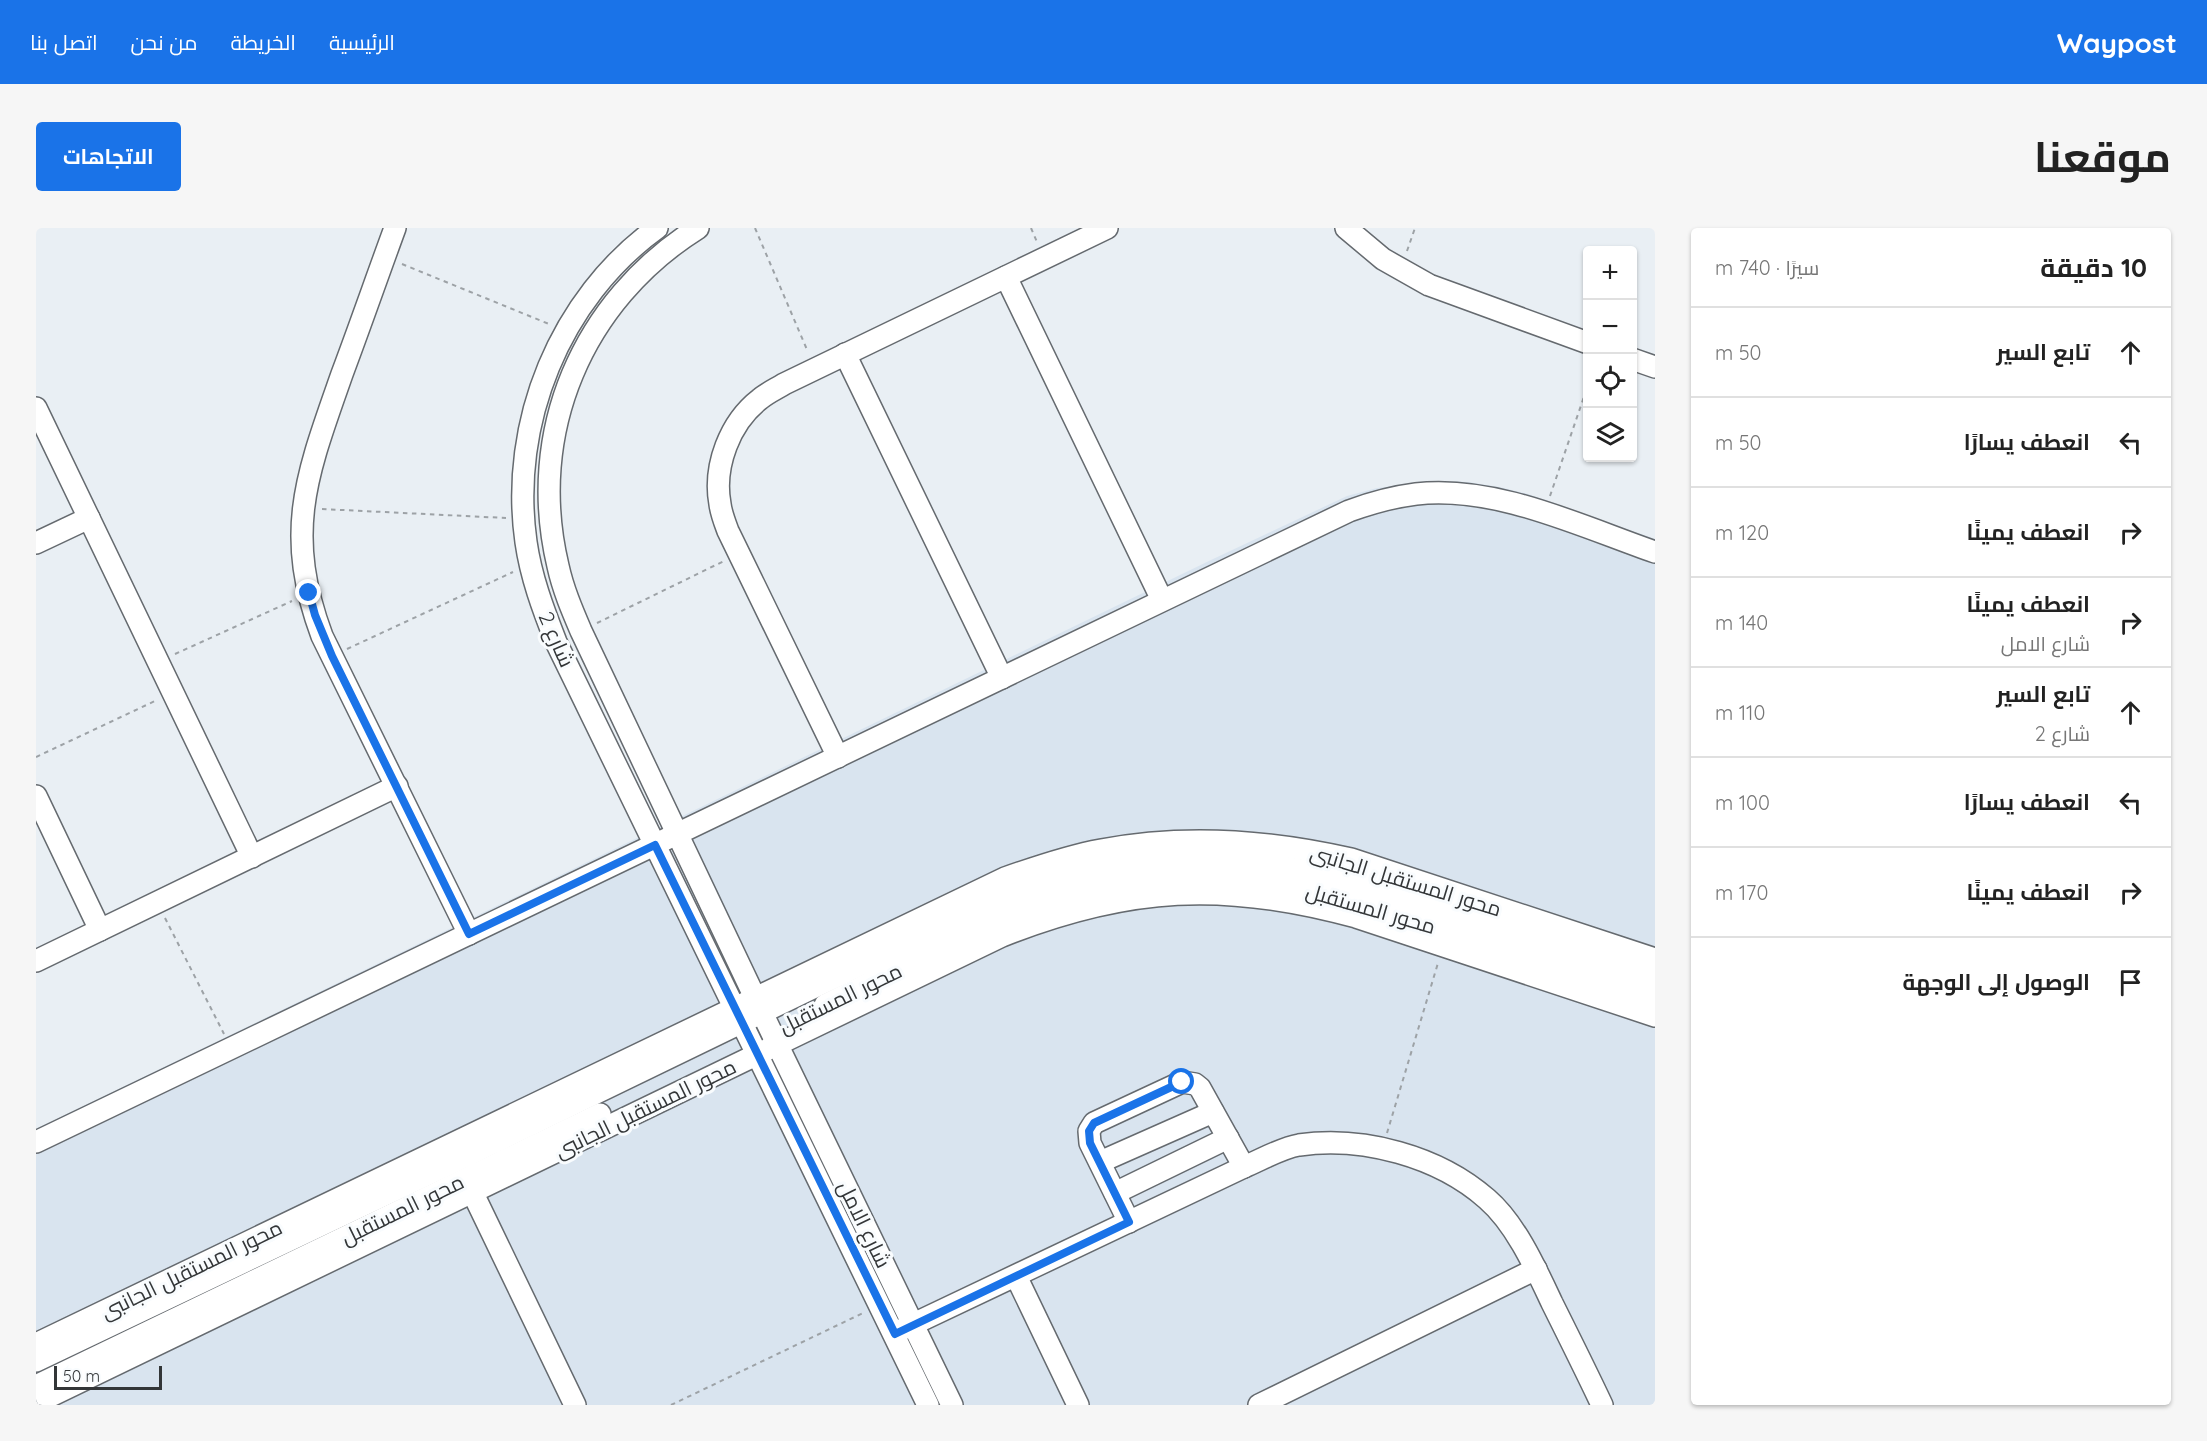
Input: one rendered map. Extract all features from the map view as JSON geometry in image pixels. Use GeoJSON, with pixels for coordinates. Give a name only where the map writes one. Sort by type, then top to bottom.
{"type":"FeatureCollection","features":[{"type":"Feature","properties":{"kind":"street"},"geometry":{"type":"LineString","coordinates":[[395,228],[313,455],[303,508],[302,550],[315,615],[332,656],[469,934]]}},
{"type":"Feature","properties":{"kind":"street","name":"شارع 2"},"geometry":{"type":"LineString","coordinates":[[657,228],[624,255],[602,278],[566,331],[551,360],[531,422],[523,476],[523,519],[530,564],[541,604],[556,642],[754,1048]]}},
{"type":"Feature","properties":{"kind":"street","name":"شارع 2"},"geometry":{"type":"LineString","coordinates":[[698,228],[678,240],[628,285],[589,340],[574,370],[562,402],[549,468],[552,534],[558,567],[581,631],[774,1038]]}},
{"type":"Feature","properties":{"kind":"street"},"geometry":{"type":"LineString","coordinates":[[838,757],[728,531],[719,504],[718,474],[725,446],[739,420],[759,399],[784,384],[1107,228]]}},
{"type":"Feature","properties":{"kind":"street"},"geometry":{"type":"LineString","coordinates":[[1346,228],[1368,248],[1400,270],[1429,285],[1583,342]]}},
{"type":"Feature","properties":{"kind":"street"},"geometry":{"type":"LineString","coordinates":[[1006,277],[1162,600]]}},
{"type":"Feature","properties":{"kind":"street"},"geometry":{"type":"LineString","coordinates":[[845,354],[1002,678]]}},
{"type":"Feature","properties":{"kind":"street"},"geometry":{"type":"LineString","coordinates":[[1637,361],[1655,367]]}},
{"type":"Feature","properties":{"kind":"street"},"geometry":{"type":"LineString","coordinates":[[36,408],[252,857]]}},
{"type":"Feature","properties":{"kind":"street"},"geometry":{"type":"LineString","coordinates":[[36,1142],[678,835],[1349,510],[1382,500],[1416,494],[1451,493],[1486,496],[1544,513],[1655,552]]}},
{"type":"Feature","properties":{"kind":"street"},"geometry":{"type":"LineString","coordinates":[[36,543],[89,518]]}},
{"type":"Feature","properties":{"kind":"street"},"geometry":{"type":"LineString","coordinates":[[36,961],[397,786]]}},
{"type":"Feature","properties":{"kind":"street"},"geometry":{"type":"LineString","coordinates":[[36,796],[100,930]]}},
{"type":"Feature","properties":{"kind":"street","name":"محور المستقبل الجانبى"},"geometry":{"type":"LineString","coordinates":[[759,1005],[1005,878],[1052,861],[1151,842],[1201,840],[1252,842],[1302,848],[1351,859],[1655,960]]}},
{"type":"Feature","properties":{"kind":"street","name":"محور المستقبل"},"geometry":{"type":"LineString","coordinates":[[36,1361],[445,1166],[759,1005],[994,900],[1032,886],[1110,867],[1191,859],[1231,860],[1271,864],[1351,880],[1655,979]]}},
{"type":"Feature","properties":{"kind":"street","name":"محور المستقبل"},"geometry":{"type":"LineString","coordinates":[[774,1038],[1000,919],[1041,904],[1082,893],[1167,880],[1253,881],[1296,886],[1338,895],[1655,999]]}},
{"type":"Feature","properties":{"kind":"street","name":"محور المستقبل الجانبى"},"geometry":{"type":"LineString","coordinates":[[36,1403],[468,1185],[774,1038],[1002,936],[1044,919],[1088,907],[1132,898],[1222,893],[1268,897],[1312,905],[1655,1016]]}},
{"type":"Feature","properties":{"kind":"street","name":"محور المستقبل الجانبى"},"geometry":{"type":"LineString","coordinates":[[36,1344],[738,1015]]}},
{"type":"Feature","properties":{"kind":"street","name":"شارع الامل"},"geometry":{"type":"LineString","coordinates":[[774,1038],[952,1405]]}},
{"type":"Feature","properties":{"kind":"street","name":"شارع الامل"},"geometry":{"type":"LineString","coordinates":[[754,1048],[928,1405]]}},
{"type":"Feature","properties":{"kind":"street"},"geometry":{"type":"LineString","coordinates":[[1129,1222],[1088,1136],[1094,1123],[1182,1082],[1195,1084],[1244,1167]]}},
{"type":"Feature","properties":{"kind":"street"},"geometry":{"type":"LineString","coordinates":[[1100,1162],[1213,1112]]}},
{"type":"Feature","properties":{"kind":"street"},"geometry":{"type":"LineString","coordinates":[[1115,1193],[1228,1138]]}},
{"type":"Feature","properties":{"kind":"street"},"geometry":{"type":"LineString","coordinates":[[895,1334],[1244,1167],[1297,1146],[1331,1143],[1383,1149],[1430,1164],[1461,1180],[1488,1199],[1512,1229],[1536,1269],[1602,1405]]}},
{"type":"Feature","properties":{"kind":"street"},"geometry":{"type":"LineString","coordinates":[[468,1185],[574,1405]]}},
{"type":"Feature","properties":{"kind":"street","name":"محور المستقبل"},"geometry":{"type":"LineString","coordinates":[[36,1386],[468,1185]]}},
{"type":"Feature","properties":{"kind":"street"},"geometry":{"type":"LineString","coordinates":[[1259,1405],[1536,1269]]}},
{"type":"Feature","properties":{"kind":"street"},"geometry":{"type":"LineString","coordinates":[[1016,1275],[1078,1405]]}},
{"type":"Feature","properties":{"kind":"path"},"geometry":{"type":"LineString","coordinates":[[755,228],[815,369]]}},
{"type":"Feature","properties":{"kind":"path"},"geometry":{"type":"LineString","coordinates":[[1400,270],[1415,228]]}},
{"type":"Feature","properties":{"kind":"path"},"geometry":{"type":"LineString","coordinates":[[384,257],[566,331]]}},
{"type":"Feature","properties":{"kind":"path"},"geometry":{"type":"LineString","coordinates":[[1544,513],[1583,397]]}},
{"type":"Feature","properties":{"kind":"path"},"geometry":{"type":"LineString","coordinates":[[303,508],[523,519]]}},
{"type":"Feature","properties":{"kind":"path"},"geometry":{"type":"LineString","coordinates":[[581,631],[738,554]]}},
{"type":"Feature","properties":{"kind":"path"},"geometry":{"type":"LineString","coordinates":[[332,656],[530,564]]}},
{"type":"Feature","properties":{"kind":"path"},"geometry":{"type":"LineString","coordinates":[[158,662],[309,593]]}},
{"type":"Feature","properties":{"kind":"path"},"geometry":{"type":"LineString","coordinates":[[36,757],[173,692]]}},
{"type":"Feature","properties":{"kind":"path"},"geometry":{"type":"LineString","coordinates":[[157,903],[231,1048]]}},
{"type":"Feature","properties":{"kind":"path"},"geometry":{"type":"LineString","coordinates":[[1383,1149],[1443,946]]}},
{"type":"Feature","properties":{"kind":"path"},"geometry":{"type":"LineString","coordinates":[[671,1405],[880,1305]]}},
{"type":"Feature","properties":{"kind":"shaded area"},"geometry":{"type":"Polygon","coordinates":[[[1438,481],[1468,482],[1528,494],[1655,539],[1655,1405],[36,1405],[36,1129],[1347,496],[1377,488],[1438,481]]]}},
{"type":"Feature","properties":{"kind":"route"},"geometry":{"type":"LineString","coordinates":[[309,593],[322,636],[469,934],[655,845],[895,1334],[1129,1222],[1090,1143],[1089,1131],[1094,1123],[1182,1082]]}}]}
